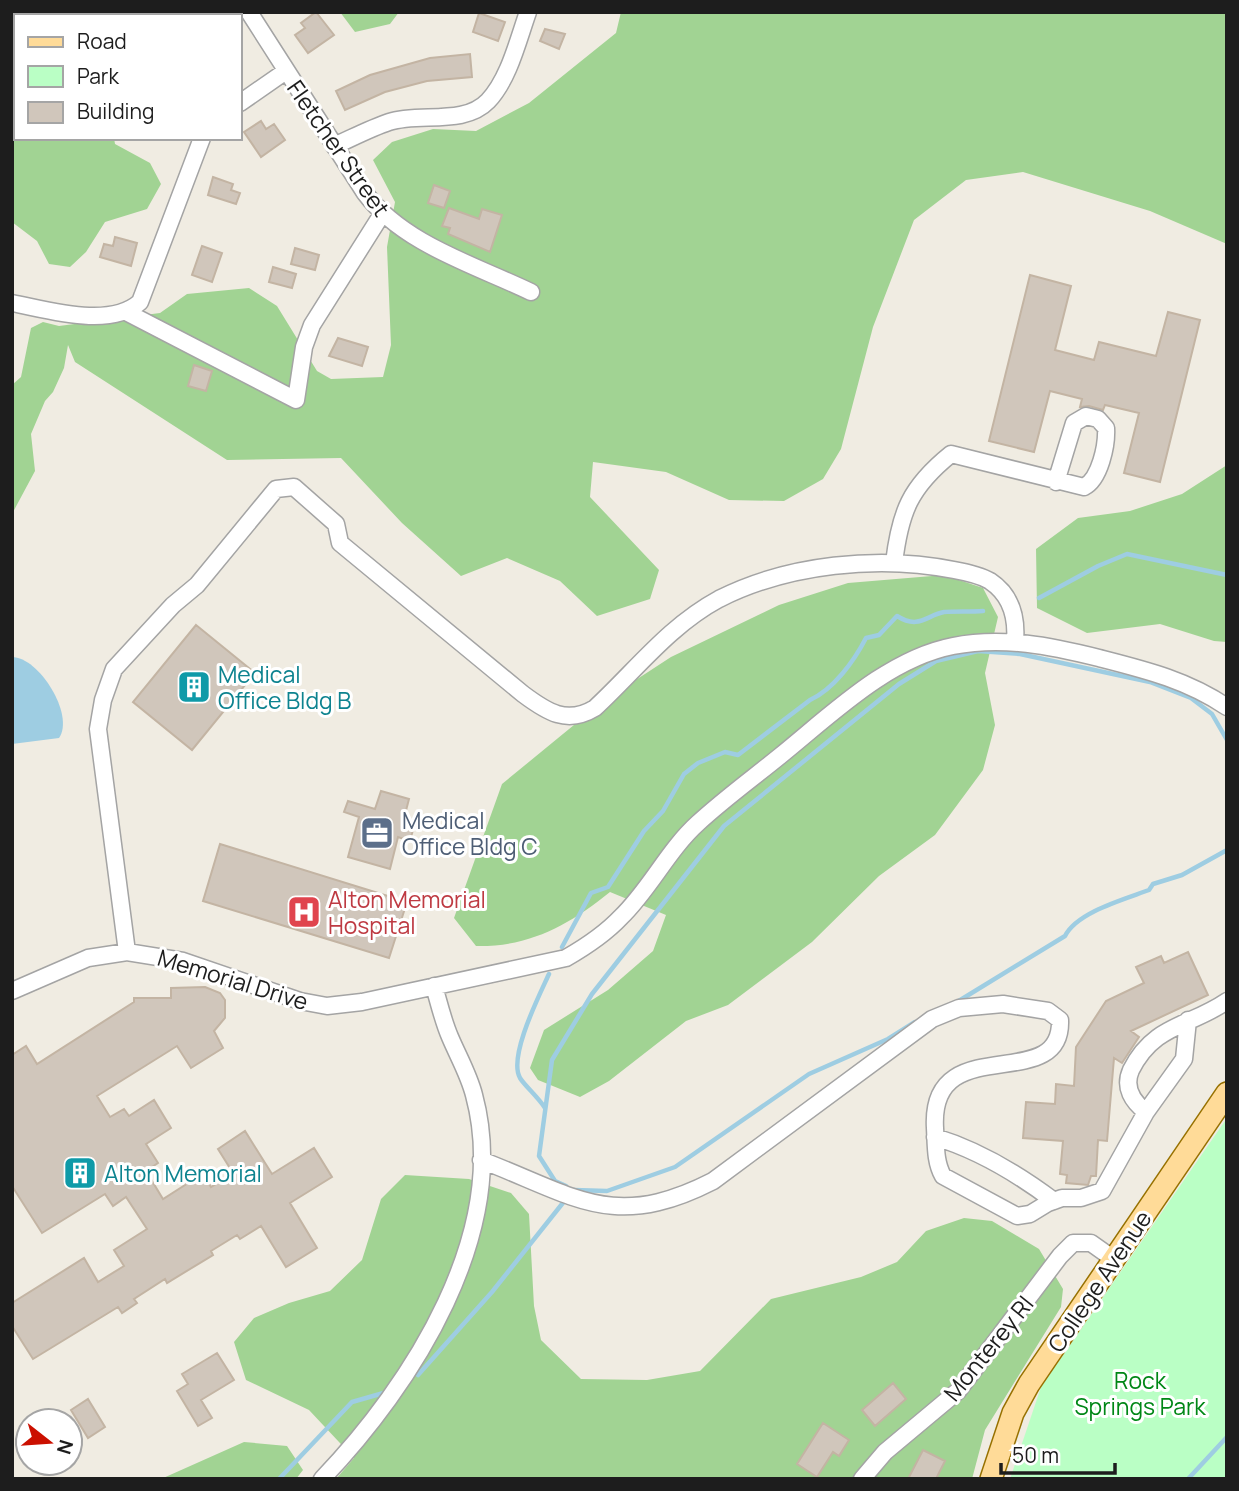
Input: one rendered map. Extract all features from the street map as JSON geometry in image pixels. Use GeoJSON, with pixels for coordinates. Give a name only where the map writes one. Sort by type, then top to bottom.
{"type":"FeatureCollection","features":[{"type":"Feature","properties":{"kind":"main road","name":"College Avenue"},"geometry":{"type":"LineString","coordinates":[[990,1479],[1019,1400],[1227,1093]]}},
{"type":"Feature","properties":{"kind":"street","name":"Fletcher Street"},"geometry":{"type":"LineString","coordinates":[[249,12],[334,146],[382,214],[396,226],[430,244],[530,292]]}},
{"type":"Feature","properties":{"kind":"street"},"geometry":{"type":"LineString","coordinates":[[334,146],[390,122],[457,115],[481,108],[492,97],[503,78],[528,12]]}},
{"type":"Feature","properties":{"kind":"street"},"geometry":{"type":"LineString","coordinates":[[242,102],[286,71]]}},
{"type":"Feature","properties":{"kind":"street"},"geometry":{"type":"LineString","coordinates":[[12,303],[79,314],[110,315],[126,312],[140,302],[201,140]]}},
{"type":"Feature","properties":{"kind":"street"},"geometry":{"type":"LineString","coordinates":[[126,312],[296,400],[304,346],[326,299],[382,214]]}},
{"type":"Feature","properties":{"kind":"street"},"geometry":{"type":"LineString","coordinates":[[894,564],[899,524],[909,500],[925,478],[951,454],[1056,482]]}},
{"type":"Feature","properties":{"kind":"street"},"geometry":{"type":"LineString","coordinates":[[127,952],[98,729],[103,700],[114,669],[173,605],[197,586],[275,489],[294,487],[336,524],[340,543],[523,694],[552,714],[565,717],[583,716],[596,708],[679,625],[722,598],[808,570],[894,564],[937,567],[988,580],[1004,594],[1014,611],[1015,641]]}},
{"type":"Feature","properties":{"kind":"street","name":"Memorial Drive"},"geometry":{"type":"LineString","coordinates":[[12,990],[88,958],[127,952],[183,961],[300,1001],[327,1006],[377,999],[566,958],[596,941],[624,915],[697,824],[872,684],[917,657],[953,646],[1015,641],[1078,653],[1169,676],[1200,689],[1227,707]]}},
{"type":"Feature","properties":{"kind":"street"},"geometry":{"type":"LineString","coordinates":[[322,1479],[378,1416],[429,1339],[467,1242],[477,1204],[481,1160],[474,1095],[448,1033],[433,986]]}},
{"type":"Feature","properties":{"kind":"street"},"geometry":{"type":"LineString","coordinates":[[1146,1112],[1133,1101],[1128,1077],[1147,1043],[1227,1001]]}},
{"type":"Feature","properties":{"kind":"street"},"geometry":{"type":"LineString","coordinates":[[481,1160],[580,1200],[625,1209],[648,1207],[700,1187],[909,1034],[941,1015],[975,1005],[1003,1004],[1031,1007],[1055,1015],[1060,1020],[1061,1031],[1053,1045],[1025,1062],[976,1069],[950,1079],[935,1103],[939,1170],[948,1182],[1010,1214],[1030,1214],[1054,1200],[1091,1196],[1102,1191],[1146,1112],[1184,1059],[1188,1020]]}},
{"type":"Feature","properties":{"kind":"street"},"geometry":{"type":"LineString","coordinates":[[935,1137],[956,1143],[1028,1182],[1054,1200]]}},
{"type":"Feature","properties":{"kind":"street","name":"Monterey Rl"},"geometry":{"type":"LineString","coordinates":[[862,1479],[885,1452],[958,1391],[1060,1256],[1073,1243],[1091,1243],[1115,1260]]}},
{"type":"Feature","properties":{"kind":"green space"},"geometry":{"type":"Polygon","coordinates":[[[37,12],[169,12],[168,14],[37,12]]]}},
{"type":"Feature","properties":{"kind":"green space"},"geometry":{"type":"Polygon","coordinates":[[[340,12],[399,12],[390,24],[355,32],[340,12]]]}},
{"type":"Feature","properties":{"kind":"green space"},"geometry":{"type":"Polygon","coordinates":[[[621,12],[1227,12],[1227,244],[1150,211],[1023,172],[966,180],[914,220],[873,327],[841,449],[823,479],[784,501],[729,500],[666,472],[593,462],[590,497],[659,570],[650,599],[597,616],[560,581],[507,558],[461,576],[402,523],[341,458],[227,460],[75,362],[68,345],[64,368],[53,392],[45,401],[31,434],[35,471],[12,514],[12,385],[21,377],[31,328],[43,322],[59,326],[160,313],[187,294],[249,288],[277,306],[317,371],[331,379],[383,377],[391,345],[387,247],[395,202],[373,160],[392,142],[433,129],[476,131],[529,103],[616,33],[621,12]]]}},
{"type":"Feature","properties":{"kind":"green space"},"geometry":{"type":"Polygon","coordinates":[[[12,139],[114,140],[115,144],[150,163],[161,184],[147,209],[105,222],[86,252],[70,267],[49,264],[37,241],[12,222],[12,139]]]}},
{"type":"Feature","properties":{"kind":"green space"},"geometry":{"type":"Polygon","coordinates":[[[1227,465],[1227,642],[1214,641],[1160,624],[1087,633],[1037,608],[1036,549],[1078,518],[1130,511],[1182,494],[1227,465]]]}},
{"type":"Feature","properties":{"kind":"green space"},"geometry":{"type":"Polygon","coordinates":[[[944,575],[983,588],[998,617],[985,673],[995,725],[983,770],[935,835],[879,876],[812,942],[728,1005],[686,1021],[609,1081],[580,1097],[538,1080],[530,1068],[544,1030],[608,990],[653,951],[666,915],[610,892],[548,932],[514,943],[476,946],[454,918],[502,784],[602,702],[671,657],[779,605],[848,583],[944,575]]]}},
{"type":"Feature","properties":{"kind":"green space","name":"Rock Springs Park"},"geometry":{"type":"Polygon","coordinates":[[[1227,1118],[1227,1479],[1010,1479],[1041,1387],[1227,1118]]]}},
{"type":"Feature","properties":{"kind":"green space"},"geometry":{"type":"Polygon","coordinates":[[[405,1175],[469,1179],[511,1193],[529,1214],[534,1306],[541,1340],[581,1379],[647,1380],[700,1371],[771,1299],[861,1277],[897,1262],[926,1231],[964,1218],[992,1221],[1039,1249],[1063,1289],[1061,1307],[985,1430],[972,1479],[336,1479],[354,1458],[309,1410],[246,1380],[234,1342],[254,1318],[289,1303],[330,1291],[362,1260],[381,1199],[405,1175]]]}},
{"type":"Feature","properties":{"kind":"green space"},"geometry":{"type":"Polygon","coordinates":[[[244,1442],[287,1446],[303,1470],[296,1479],[161,1479],[244,1442]]]}},
{"type":"Feature","properties":{"kind":"water"},"geometry":{"type":"Polygon","coordinates":[[[12,657],[33,666],[52,689],[62,716],[63,728],[59,738],[12,744],[12,657]]]}},
{"type":"Feature","properties":{"kind":"building"},"geometry":{"type":"Polygon","coordinates":[[[316,12],[334,35],[308,53],[295,35],[305,28],[301,23],[316,12]]]}},
{"type":"Feature","properties":{"kind":"building"},"geometry":{"type":"Polygon","coordinates":[[[479,13],[505,22],[498,41],[473,32],[479,13]]]}},
{"type":"Feature","properties":{"kind":"building"},"geometry":{"type":"Polygon","coordinates":[[[545,29],[565,34],[559,49],[540,41],[545,29]]]}},
{"type":"Feature","properties":{"kind":"building"},"geometry":{"type":"Polygon","coordinates":[[[470,54],[472,77],[427,81],[385,92],[345,110],[336,91],[370,75],[430,58],[470,54]]]}},
{"type":"Feature","properties":{"kind":"building"},"geometry":{"type":"Polygon","coordinates":[[[261,121],[266,129],[274,124],[285,140],[261,157],[244,132],[261,121]]]}},
{"type":"Feature","properties":{"kind":"building"},"geometry":{"type":"Polygon","coordinates":[[[213,177],[233,184],[231,190],[240,193],[236,204],[208,195],[213,177]]]}},
{"type":"Feature","properties":{"kind":"building"},"geometry":{"type":"Polygon","coordinates":[[[434,185],[450,191],[444,208],[428,203],[434,185]]]}},
{"type":"Feature","properties":{"kind":"building"},"geometry":{"type":"Polygon","coordinates":[[[449,208],[479,219],[482,209],[502,215],[490,252],[448,234],[450,228],[442,226],[449,208]]]}},
{"type":"Feature","properties":{"kind":"building"},"geometry":{"type":"Polygon","coordinates":[[[115,237],[137,243],[131,266],[100,257],[104,244],[113,246],[115,237]]]}},
{"type":"Feature","properties":{"kind":"building"},"geometry":{"type":"Polygon","coordinates":[[[202,246],[222,253],[212,282],[192,275],[202,246]]]}},
{"type":"Feature","properties":{"kind":"building"},"geometry":{"type":"Polygon","coordinates":[[[295,248],[319,255],[315,270],[291,264],[295,248]]]}},
{"type":"Feature","properties":{"kind":"building"},"geometry":{"type":"Polygon","coordinates":[[[273,267],[296,274],[292,288],[269,282],[273,267]]]}},
{"type":"Feature","properties":{"kind":"building"},"geometry":{"type":"Polygon","coordinates":[[[1030,275],[1071,286],[1055,350],[1094,360],[1099,342],[1156,356],[1168,312],[1200,320],[1160,482],[1124,473],[1139,413],[1105,405],[1103,410],[1089,406],[1080,407],[1082,399],[1050,391],[1034,452],[989,441],[1030,275]]]}},
{"type":"Feature","properties":{"kind":"building"},"geometry":{"type":"Polygon","coordinates":[[[338,338],[368,347],[362,366],[329,356],[338,338]]]}},
{"type":"Feature","properties":{"kind":"building"},"geometry":{"type":"Polygon","coordinates":[[[194,365],[212,371],[206,391],[188,386],[194,365]]]}},
{"type":"Feature","properties":{"kind":"building","name":"Medical Office Bldg B"},"geometry":{"type":"Polygon","coordinates":[[[196,625],[255,673],[192,750],[133,702],[196,625]]]}},
{"type":"Feature","properties":{"kind":"building","name":"Medical Office Bldg C"},"geometry":{"type":"Polygon","coordinates":[[[381,791],[409,799],[402,826],[413,830],[410,841],[398,837],[390,869],[348,857],[359,817],[344,812],[348,801],[375,809],[381,791]]]}},
{"type":"Feature","properties":{"kind":"building"},"geometry":{"type":"Polygon","coordinates":[[[220,844],[407,902],[389,958],[203,901],[220,844]]]}},
{"type":"Feature","properties":{"kind":"building"},"geometry":{"type":"Polygon","coordinates":[[[1188,952],[1208,995],[1131,1031],[1139,1037],[1122,1063],[1114,1058],[1107,1141],[1098,1140],[1096,1176],[1091,1176],[1088,1185],[1066,1183],[1067,1175],[1060,1174],[1063,1141],[1023,1138],[1026,1102],[1055,1104],[1056,1084],[1074,1086],[1076,1047],[1106,1001],[1144,983],[1136,967],[1161,956],[1164,963],[1188,952]]]}},
{"type":"Feature","properties":{"kind":"building","name":"Alton Memorial"},"geometry":{"type":"Polygon","coordinates":[[[205,987],[220,993],[225,1000],[225,1018],[214,1031],[223,1048],[191,1068],[177,1046],[97,1096],[110,1117],[124,1109],[129,1116],[154,1100],[171,1128],[146,1144],[158,1163],[146,1171],[163,1199],[185,1185],[180,1178],[199,1167],[211,1187],[233,1173],[218,1149],[245,1131],[272,1174],[314,1148],[332,1177],[290,1203],[317,1248],[286,1267],[261,1226],[240,1239],[237,1235],[211,1251],[213,1255],[167,1283],[165,1279],[134,1299],[137,1303],[122,1313],[118,1307],[33,1359],[12,1326],[12,1303],[84,1258],[98,1282],[124,1266],[114,1250],[147,1229],[126,1197],[113,1206],[105,1194],[42,1233],[12,1186],[12,1055],[26,1046],[37,1064],[134,1002],[134,998],[171,998],[171,988],[205,987]]]}},
{"type":"Feature","properties":{"kind":"building"},"geometry":{"type":"Polygon","coordinates":[[[217,1353],[234,1380],[201,1400],[212,1418],[198,1426],[177,1391],[188,1384],[182,1374],[217,1353]]]}},
{"type":"Feature","properties":{"kind":"building"},"geometry":{"type":"Polygon","coordinates":[[[893,1383],[906,1399],[875,1426],[862,1410],[893,1383]]]}},
{"type":"Feature","properties":{"kind":"building"},"geometry":{"type":"Polygon","coordinates":[[[88,1399],[105,1427],[88,1438],[84,1431],[84,1407],[76,1407],[88,1399]]]}},
{"type":"Feature","properties":{"kind":"building"},"geometry":{"type":"Polygon","coordinates":[[[823,1423],[849,1440],[839,1456],[833,1452],[817,1477],[797,1464],[823,1423]]]}},
{"type":"Feature","properties":{"kind":"building"},"geometry":{"type":"Polygon","coordinates":[[[923,1450],[945,1461],[936,1479],[908,1479],[923,1450]]]}},
{"type":"Feature","properties":{"kind":"waterway"},"geometry":{"type":"LineString","coordinates":[[1039,598],[1098,566],[1127,554],[1227,575]]}},
{"type":"Feature","properties":{"kind":"waterway"},"geometry":{"type":"LineString","coordinates":[[562,947],[591,893],[608,887],[644,831],[663,811],[684,774],[698,763],[725,752],[738,755],[819,695],[835,682],[856,656],[866,638],[879,635],[897,616],[917,622],[944,612],[983,611]]}},
{"type":"Feature","properties":{"kind":"waterway"},"geometry":{"type":"LineString","coordinates":[[566,1186],[555,1181],[539,1156],[552,1060],[592,994],[724,826],[899,684],[936,661],[978,651],[1020,654],[1150,682],[1191,698],[1212,714],[1227,740]]}},
{"type":"Feature","properties":{"kind":"waterway"},"geometry":{"type":"LineString","coordinates":[[957,1002],[1065,936],[1091,913],[1149,890],[1153,884],[1182,875],[1227,850]]}},
{"type":"Feature","properties":{"kind":"waterway"},"geometry":{"type":"LineString","coordinates":[[545,1108],[520,1078],[517,1068],[526,1026],[549,974]]}},
{"type":"Feature","properties":{"kind":"waterway"},"geometry":{"type":"LineString","coordinates":[[574,1190],[607,1191],[675,1167],[809,1074],[888,1039],[915,1022]]}},
{"type":"Feature","properties":{"kind":"waterway"},"geometry":{"type":"LineString","coordinates":[[418,1375],[492,1292],[566,1199]]}},
{"type":"Feature","properties":{"kind":"waterway"},"geometry":{"type":"LineString","coordinates":[[279,1479],[352,1402],[387,1392]]}},
{"type":"Feature","properties":{"kind":"waterway"},"geometry":{"type":"LineString","coordinates":[[1188,1479],[1227,1437]]}},
{"type":"Feature","properties":{"kind":"place","name":"Medical Office Bldg B"},"geometry":{"type":"Point","coordinates":[194,687]}},
{"type":"Feature","properties":{"kind":"place","name":"Medical Office Bldg C"},"geometry":{"type":"Point","coordinates":[377,833]}},
{"type":"Feature","properties":{"kind":"place","name":"Alton Memorial Hospital"},"geometry":{"type":"Point","coordinates":[304,912]}},
{"type":"Feature","properties":{"kind":"place","name":"Alton Memorial"},"geometry":{"type":"Point","coordinates":[80,1173]}}]}
